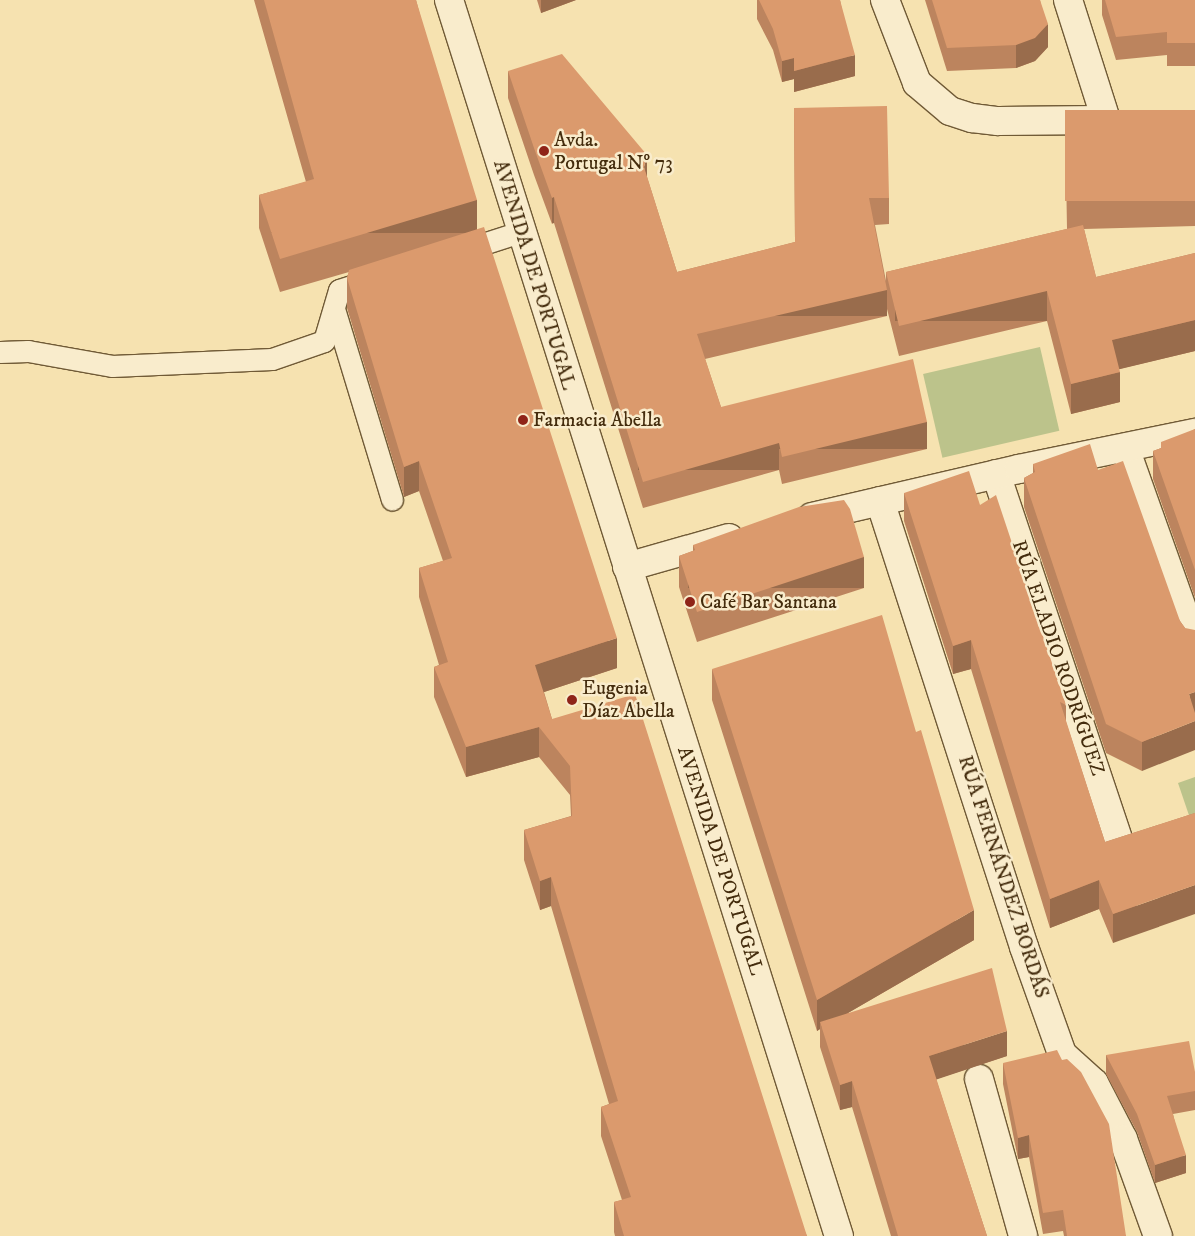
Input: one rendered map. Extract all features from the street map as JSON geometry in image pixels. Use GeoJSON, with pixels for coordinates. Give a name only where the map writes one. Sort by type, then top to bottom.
{"type":"FeatureCollection","features":[{"type":"Feature","properties":{"kind":"street","name":"AVENIDA DE PORTUGAL"},"geometry":{"type":"LineString","coordinates":[[449,0],[520,232],[839,1236]]}},
{"type":"Feature","properties":{"kind":"street"},"geometry":{"type":"LineString","coordinates":[[885,0],[917,83],[950,110],[972,118],[998,120],[1136,119]]}},
{"type":"Feature","properties":{"kind":"street"},"geometry":{"type":"LineString","coordinates":[[1068,0],[1106,120]]}},
{"type":"Feature","properties":{"kind":"street"},"geometry":{"type":"LineString","coordinates":[[789,523],[996,474],[1195,433]]}},
{"type":"Feature","properties":{"kind":"street"},"geometry":{"type":"LineString","coordinates":[[1125,448],[1195,645]]}},
{"type":"Feature","properties":{"kind":"street","name":"RÚA ELADIO RODRÍGUEZ"},"geometry":{"type":"LineString","coordinates":[[996,474],[1119,842]]}},
{"type":"Feature","properties":{"kind":"street","name":"RÚA FERNÁNDEZ BORDÁS"},"geometry":{"type":"LineString","coordinates":[[880,501],[1024,946],[1062,1054],[1094,1083],[1123,1139],[1158,1236]]}},
{"type":"Feature","properties":{"kind":"street"},"geometry":{"type":"LineString","coordinates":[[628,567],[751,532]]}},
{"type":"Feature","properties":{"kind":"street"},"geometry":{"type":"LineString","coordinates":[[979,1079],[1023,1236]]}},
{"type":"Feature","properties":{"kind":"lane"},"geometry":{"type":"LineString","coordinates":[[438,258],[520,232]]}},
{"type":"Feature","properties":{"kind":"lane"},"geometry":{"type":"LineString","coordinates":[[0,352],[28,351],[112,366],[272,359],[324,341],[335,312],[339,290],[393,273]]}},
{"type":"Feature","properties":{"kind":"lane"},"geometry":{"type":"LineString","coordinates":[[335,312],[392,500]]}},
{"type":"Feature","properties":{"kind":"green space"},"geometry":{"type":"Polygon","coordinates":[[[1040,347],[1059,431],[942,458],[923,374],[1040,347]]]}},
{"type":"Feature","properties":{"kind":"green space"},"geometry":{"type":"Polygon","coordinates":[[[1195,777],[1195,833],[1178,783],[1195,777]]]}},
{"type":"Feature","properties":{"kind":"building"},"geometry":{"type":"Polygon","coordinates":[[[264,0],[416,0],[477,200],[280,259],[259,195],[314,179],[264,0]]]}},
{"type":"Feature","properties":{"kind":"building"},"geometry":{"type":"Polygon","coordinates":[[[759,0],[840,0],[855,55],[794,71],[794,58],[782,61],[773,29],[759,0]]]}},
{"type":"Feature","properties":{"kind":"building"},"geometry":{"type":"Polygon","coordinates":[[[932,0],[1040,0],[1048,24],[1035,38],[1016,45],[947,48],[932,0]]]}},
{"type":"Feature","properties":{"kind":"building"},"geometry":{"type":"Polygon","coordinates":[[[1105,0],[1195,0],[1195,43],[1167,43],[1167,32],[1116,37],[1105,0]]]}},
{"type":"Feature","properties":{"kind":"building"},"geometry":{"type":"Polygon","coordinates":[[[562,54],[647,155],[644,167],[677,272],[795,242],[794,108],[887,106],[889,198],[869,198],[887,290],[697,334],[721,407],[913,359],[927,422],[782,457],[779,443],[643,482],[554,197],[552,198],[508,71],[562,54]]]}},
{"type":"Feature","properties":{"kind":"building"},"geometry":{"type":"Polygon","coordinates":[[[1065,110],[1195,110],[1195,201],[1065,201],[1065,110]]]}},
{"type":"Feature","properties":{"kind":"building"},"geometry":{"type":"Polygon","coordinates":[[[1083,225],[1096,277],[1195,253],[1195,320],[1112,340],[1120,372],[1071,384],[1047,291],[899,326],[886,272],[1083,225]]]}},
{"type":"Feature","properties":{"kind":"building"},"geometry":{"type":"Polygon","coordinates":[[[484,227],[617,638],[535,665],[552,719],[635,694],[807,1236],[624,1236],[614,1202],[631,1197],[601,1107],[618,1101],[551,877],[540,881],[524,830],[572,816],[570,766],[539,727],[466,747],[434,667],[448,662],[419,568],[452,558],[419,461],[404,467],[347,278],[349,270],[484,227]]]}},
{"type":"Feature","properties":{"kind":"building"},"geometry":{"type":"Polygon","coordinates":[[[1195,429],[1195,570],[1153,451],[1161,448],[1161,442],[1195,429]]]}},
{"type":"Feature","properties":{"kind":"building"},"geometry":{"type":"Polygon","coordinates":[[[1090,444],[1098,470],[1123,461],[1180,621],[1185,628],[1195,630],[1195,692],[1189,694],[1195,713],[1195,721],[1142,742],[1106,724],[1024,478],[1035,472],[1033,464],[1090,444]]]}},
{"type":"Feature","properties":{"kind":"building"},"geometry":{"type":"Polygon","coordinates":[[[969,471],[980,505],[996,495],[1066,705],[1060,702],[1105,842],[1195,813],[1195,885],[1113,914],[1099,880],[1050,899],[971,640],[953,646],[904,493],[969,471]]]}},
{"type":"Feature","properties":{"kind":"building"},"geometry":{"type":"Polygon","coordinates":[[[844,500],[850,509],[864,557],[697,612],[679,556],[695,550],[693,545],[799,507],[844,500]]]}},
{"type":"Feature","properties":{"kind":"building"},"geometry":{"type":"Polygon","coordinates":[[[882,615],[916,732],[921,730],[974,910],[817,1000],[712,669],[882,615]]]}},
{"type":"Feature","properties":{"kind":"building"},"geometry":{"type":"Polygon","coordinates":[[[992,968],[1007,1031],[929,1056],[987,1236],[898,1236],[852,1081],[840,1085],[820,1022],[992,968]]]}},
{"type":"Feature","properties":{"kind":"building"},"geometry":{"type":"Polygon","coordinates":[[[1189,1041],[1195,1072],[1195,1091],[1167,1096],[1186,1155],[1155,1165],[1137,1114],[1106,1055],[1189,1041]]]}},
{"type":"Feature","properties":{"kind":"building"},"geometry":{"type":"Polygon","coordinates":[[[1057,1050],[1062,1060],[1067,1059],[1081,1072],[1109,1124],[1126,1236],[1067,1236],[1063,1210],[1043,1213],[1029,1135],[1018,1138],[1003,1063],[1057,1050]]]}},
{"type":"Feature","properties":{"kind":"place","name":"Avda. Portugal Nº 73"},"geometry":{"type":"Point","coordinates":[544,151]}},
{"type":"Feature","properties":{"kind":"place","name":"Farmacia Abella"},"geometry":{"type":"Point","coordinates":[523,420]}},
{"type":"Feature","properties":{"kind":"place","name":"Café Bar Santana"},"geometry":{"type":"Point","coordinates":[690,602]}},
{"type":"Feature","properties":{"kind":"place","name":"Eugenia Díaz Abella"},"geometry":{"type":"Point","coordinates":[572,700]}}]}
